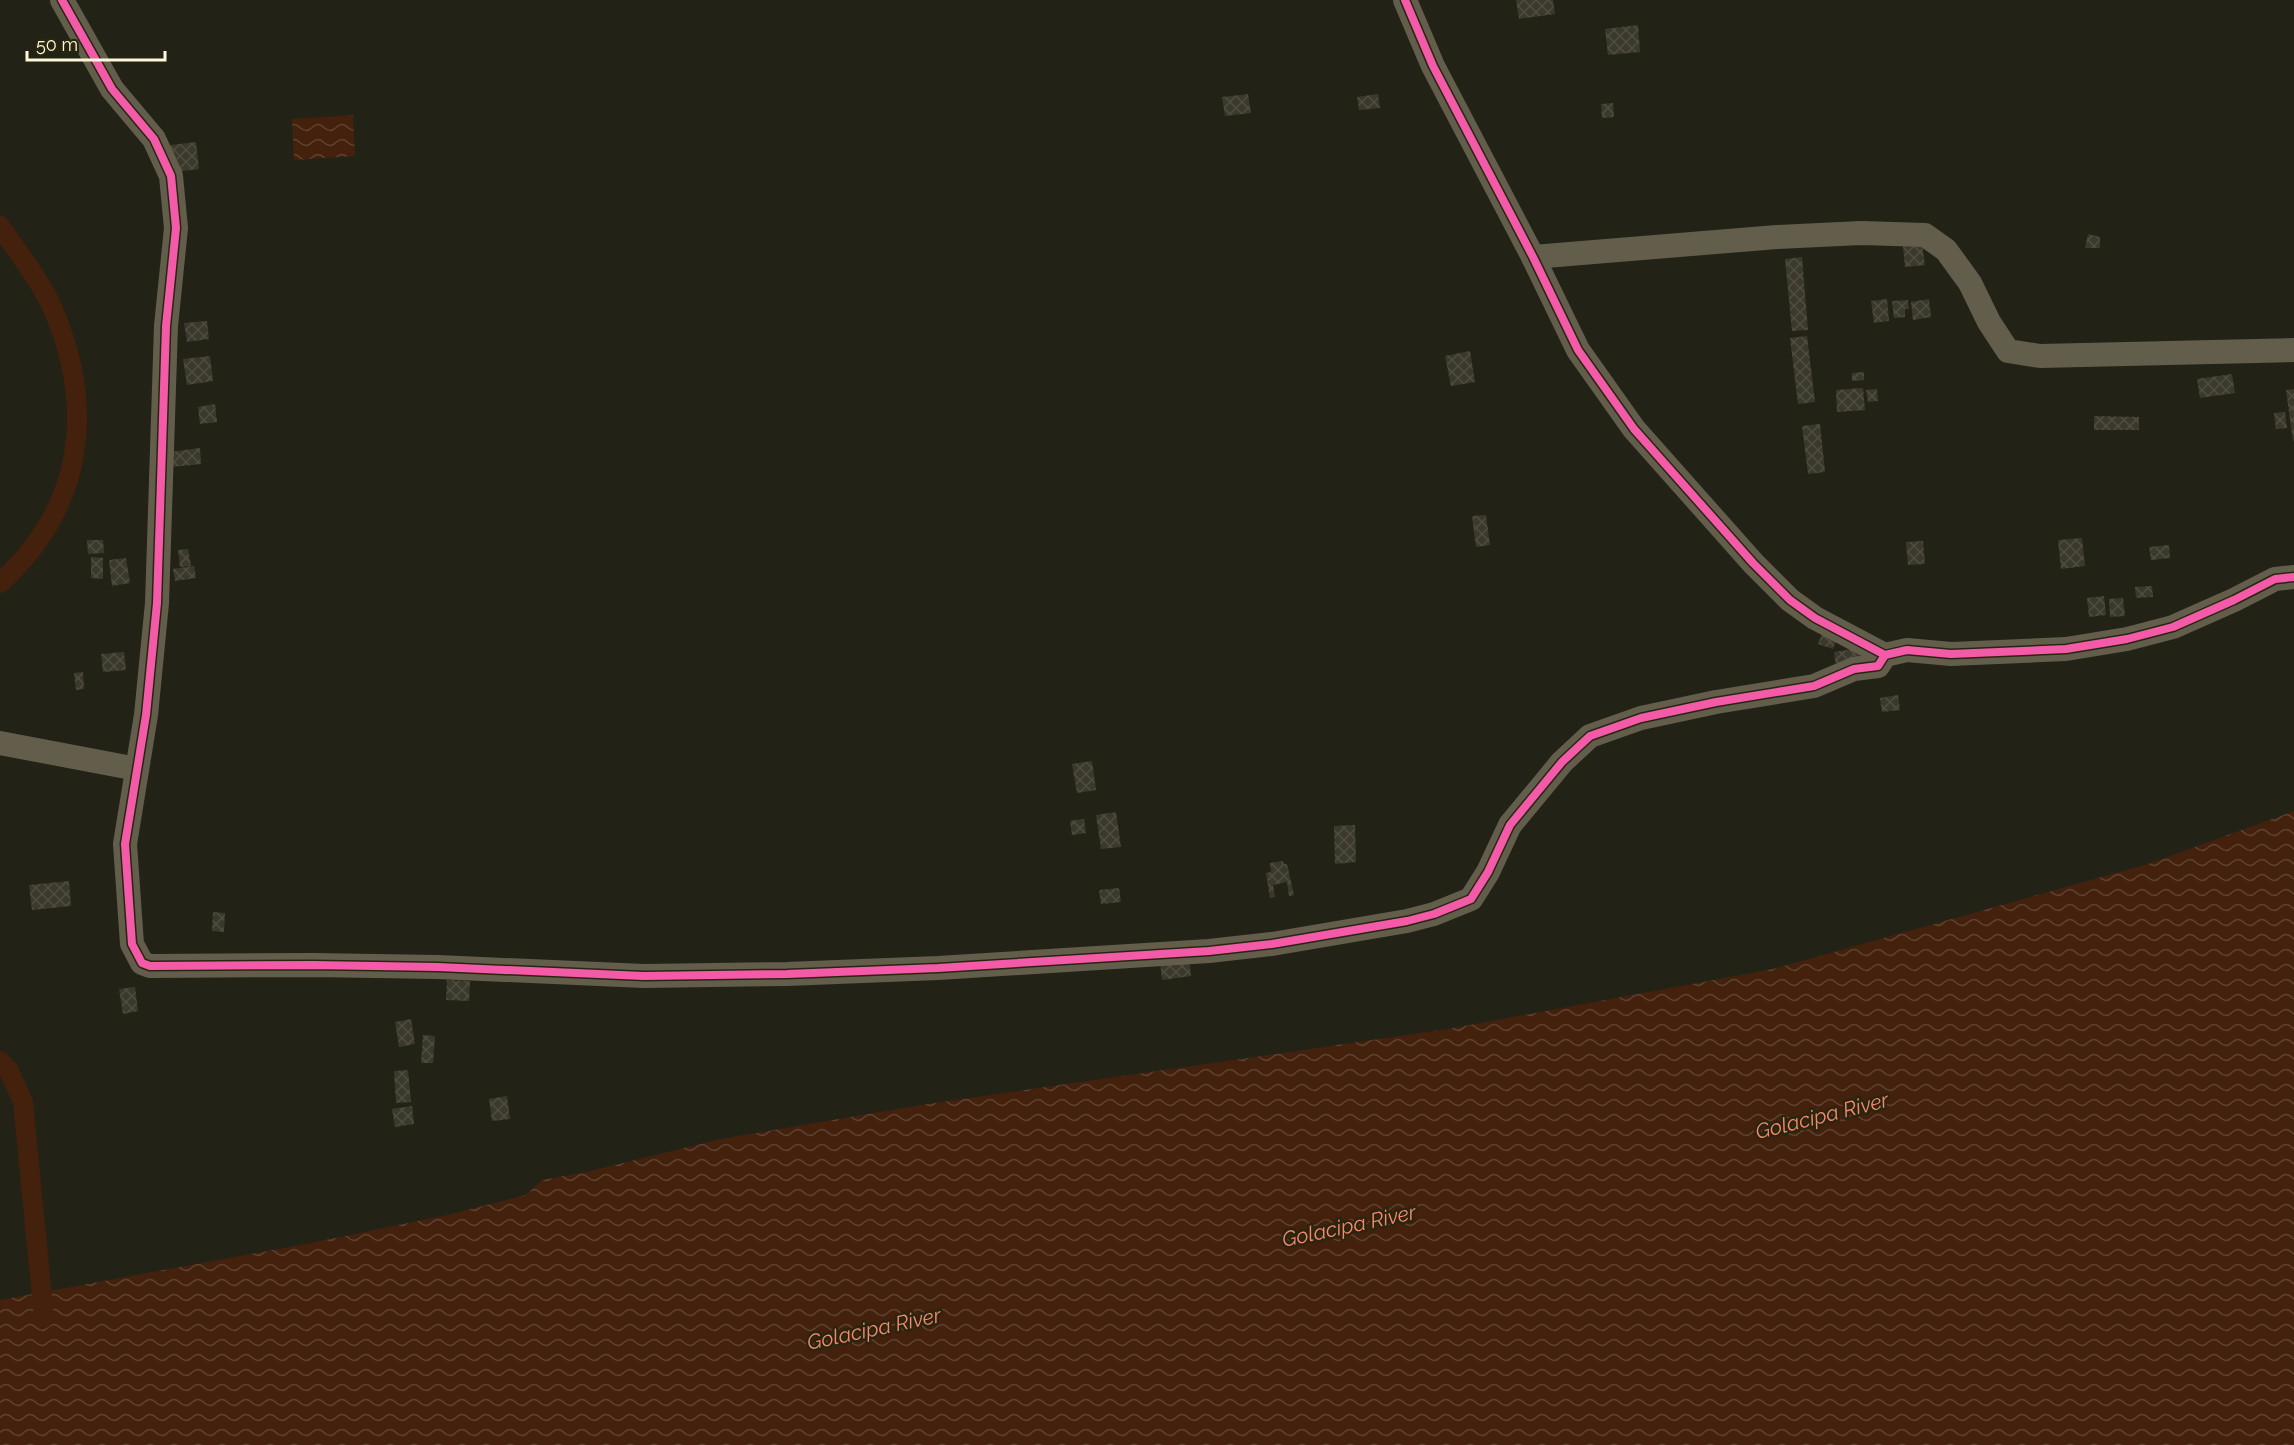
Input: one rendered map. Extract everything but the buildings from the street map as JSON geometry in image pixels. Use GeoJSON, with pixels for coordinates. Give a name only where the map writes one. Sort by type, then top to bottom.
{"type":"FeatureCollection","features":[{"type":"Feature","properties":{"kind":"street"},"geometry":{"type":"LineString","coordinates":[[62,0],[112,89],[154,139],[171,176],[176,228],[166,326],[157,603],[146,715],[125,844],[132,944],[142,963],[150,966],[438,967],[644,976],[717,976],[938,968],[1198,951],[1272,944],[1407,921],[1434,914],[1471,899],[1488,872],[1509,825],[1562,762],[1590,736],[1641,718],[1716,702],[1814,686],[1854,669],[1878,666],[1885,655]]}},
{"type":"Feature","properties":{"kind":"street"},"geometry":{"type":"LineString","coordinates":[[1405,0],[1433,66],[1533,257],[1578,350],[1634,429],[1753,563],[1790,600],[1844,635],[1885,655],[1907,650],[1951,654],[2066,649],[2127,639],[2173,627],[2285,578],[2294,563]]}},
{"type":"Feature","properties":{"kind":"street"},"geometry":{"type":"LineString","coordinates":[[1533,257],[1777,237],[1861,234],[1925,235],[1946,250],[1958,266],[2008,351],[2040,356],[2294,350]]}},
{"type":"Feature","properties":{"kind":"street"},"geometry":{"type":"LineString","coordinates":[[0,743],[136,769]]}},
{"type":"Feature","properties":{"kind":"water"},"geometry":{"type":"Polygon","coordinates":[[[353,115],[355,156],[294,160],[292,119],[353,115]]]}},
{"type":"Feature","properties":{"kind":"water","name":"Golacipa River"},"geometry":{"type":"Polygon","coordinates":[[[2294,811],[2294,1445],[0,1445],[0,1300],[311,1243],[447,1215],[526,1195],[542,1180],[586,1172],[721,1139],[921,1105],[1448,1029],[1773,969],[2148,864],[2294,811]]]}},
{"type":"Feature","properties":{"kind":"waterway"},"geometry":{"type":"LineString","coordinates":[[0,226],[34,275],[52,307],[66,345],[74,382],[77,419],[74,454],[65,489],[50,522],[28,553],[0,583]]}},
{"type":"Feature","properties":{"kind":"waterway"},"geometry":{"type":"LineString","coordinates":[[0,1061],[9,1071],[23,1102],[44,1318]]}},
{"type":"Feature","properties":{"kind":"cycle path"},"geometry":{"type":"LineString","coordinates":[[62,0],[112,89],[154,139],[171,176],[176,228],[166,326],[157,603],[146,715],[125,844],[132,944],[142,963],[150,966],[438,967],[644,976],[787,974],[938,968],[1209,951],[1272,944],[1407,921],[1434,914],[1471,899],[1488,872],[1510,825],[1562,762],[1590,736],[1641,718],[1716,702],[1814,686],[1854,669],[1878,666],[1885,655]]}},
{"type":"Feature","properties":{"kind":"cycle path"},"geometry":{"type":"LineString","coordinates":[[1405,0],[1433,66],[1533,257],[1578,350],[1634,429],[1753,563],[1790,600],[1815,618],[1885,655],[1907,650],[1951,654],[2066,649],[2127,639],[2173,627],[2275,579],[2294,577]]}}]}
